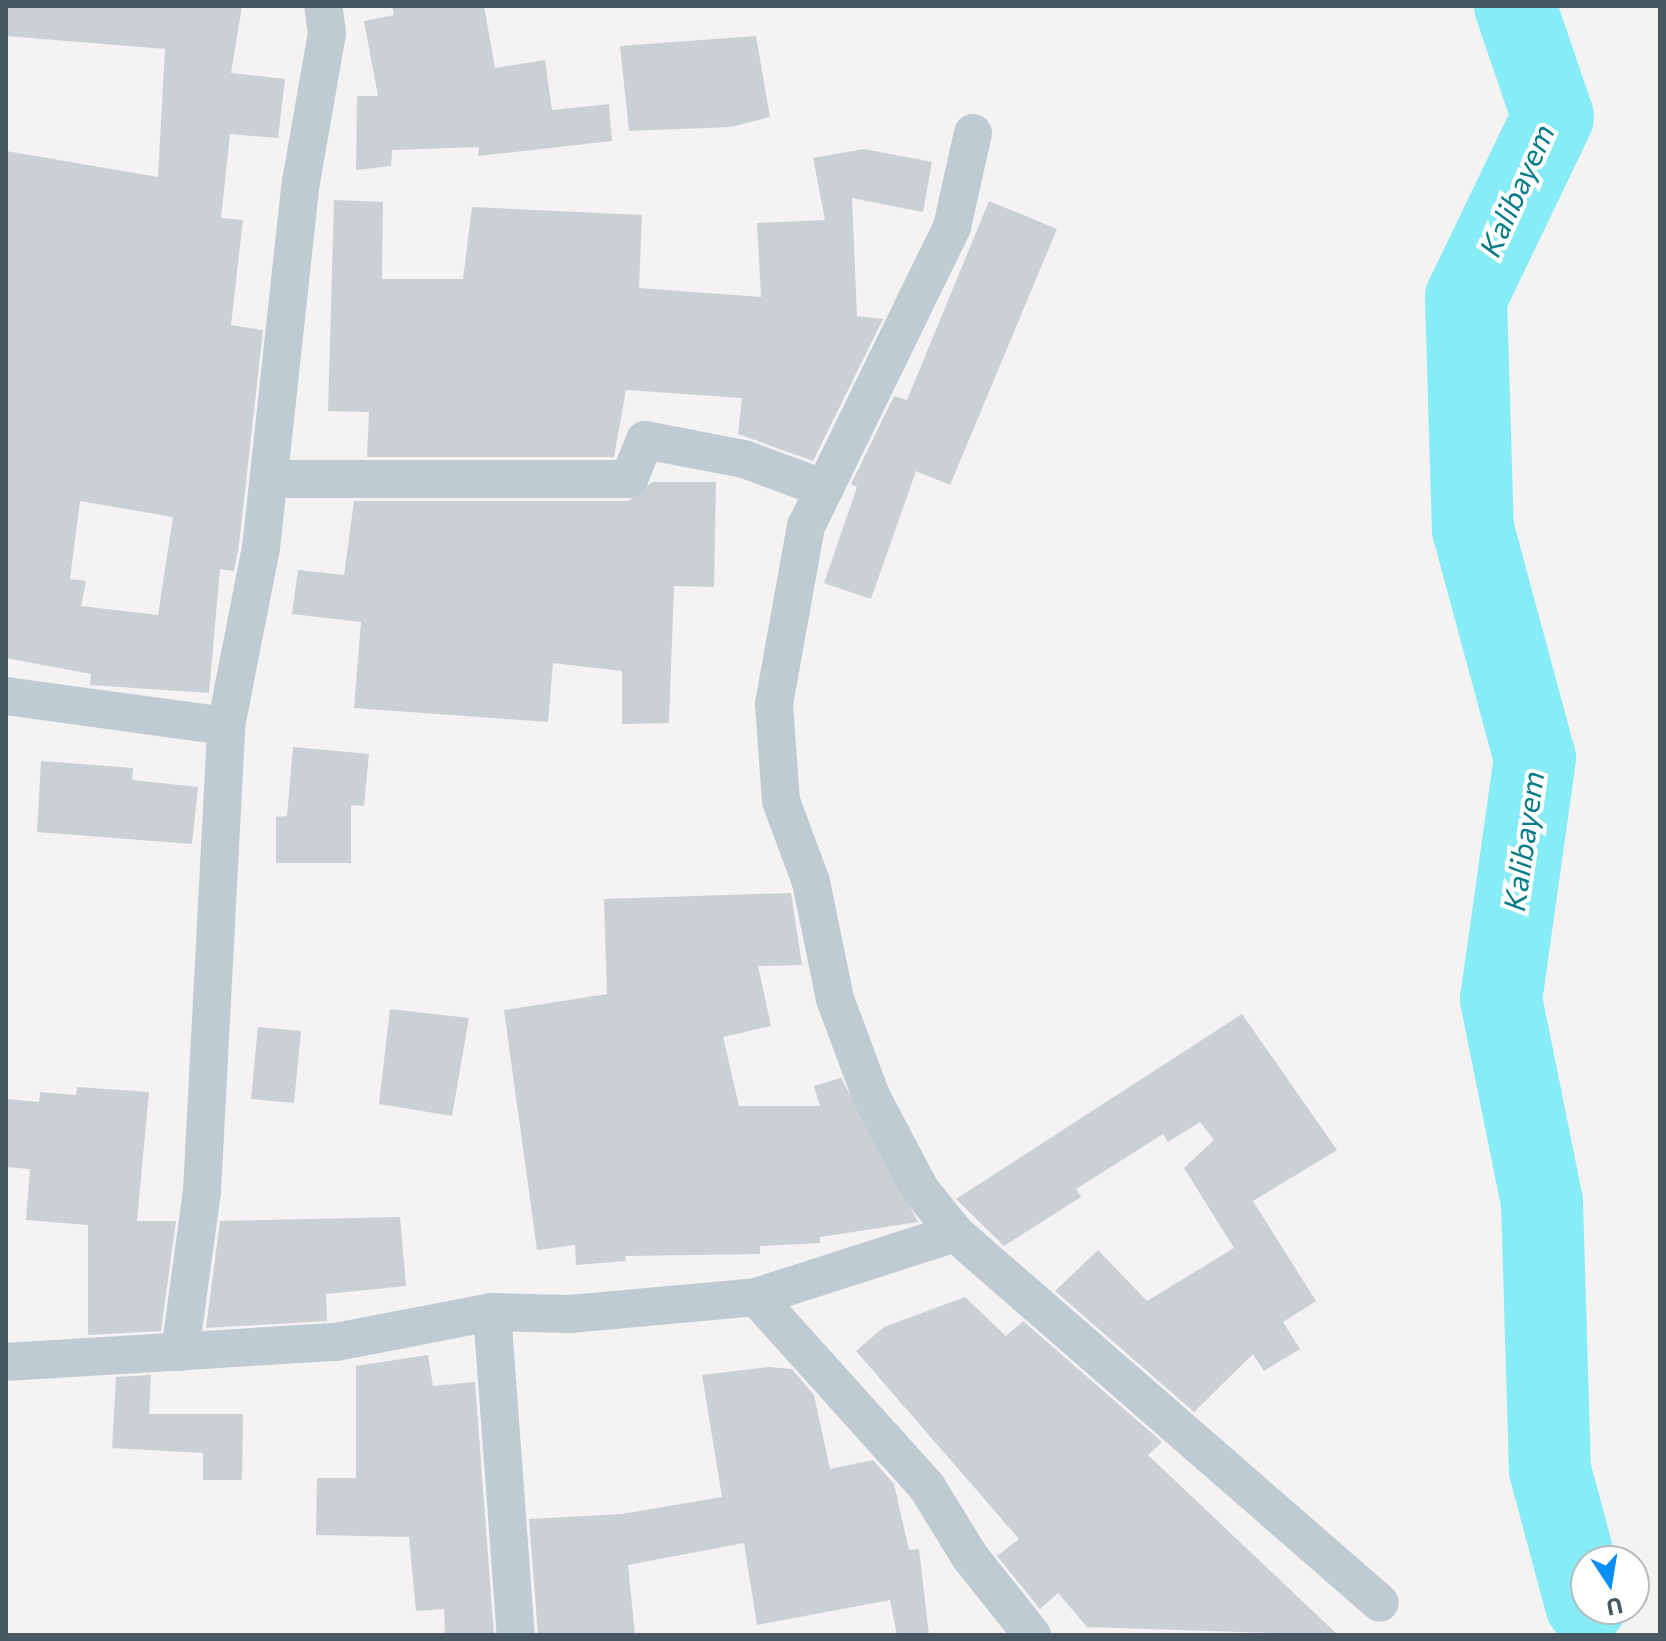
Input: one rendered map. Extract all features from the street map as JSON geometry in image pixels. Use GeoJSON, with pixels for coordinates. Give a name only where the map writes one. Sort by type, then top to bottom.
{"type":"FeatureCollection","features":[{"type":"Feature","properties":{"kind":"street"},"geometry":{"type":"LineString","coordinates":[[180,1352],[202,1191],[226,726],[270,479],[301,182],[327,33],[323,6]]}},
{"type":"Feature","properties":{"kind":"street"},"geometry":{"type":"LineString","coordinates":[[973,133],[952,227],[806,526],[774,704],[781,801],[811,882],[835,999],[871,1096],[920,1189],[955,1233],[1380,1603]]}},
{"type":"Feature","properties":{"kind":"street"},"geometry":{"type":"LineString","coordinates":[[270,479],[629,479],[645,440],[744,459],[825,489]]}},
{"type":"Feature","properties":{"kind":"street"},"geometry":{"type":"LineString","coordinates":[[6,696],[226,726]]}},
{"type":"Feature","properties":{"kind":"street"},"geometry":{"type":"LineString","coordinates":[[6,1362],[336,1342],[492,1312],[570,1314],[756,1297],[955,1233]]}},
{"type":"Feature","properties":{"kind":"street"},"geometry":{"type":"LineString","coordinates":[[756,1297],[927,1487],[970,1557],[1032,1635]]}},
{"type":"Feature","properties":{"kind":"street"},"geometry":{"type":"LineString","coordinates":[[492,1312],[516,1635]]}},
{"type":"Feature","properties":{"kind":"building"},"geometry":{"type":"Polygon","coordinates":[[[6,6],[242,6],[231,73],[285,79],[278,138],[230,134],[221,218],[243,220],[231,325],[263,330],[239,545],[234,571],[220,569],[209,693],[90,685],[91,674],[6,658],[6,151],[158,177],[165,49],[6,36],[6,6]],[[80,501],[70,579],[86,581],[81,606],[158,615],[173,517],[80,501]]]}},
{"type":"Feature","properties":{"kind":"building"},"geometry":{"type":"Polygon","coordinates":[[[392,6],[484,6],[495,68],[545,60],[552,110],[609,104],[612,141],[478,156],[479,147],[392,150],[391,166],[356,170],[357,96],[378,96],[364,21],[394,15],[392,6]]]}},
{"type":"Feature","properties":{"kind":"building"},"geometry":{"type":"Polygon","coordinates":[[[756,36],[770,117],[731,127],[629,131],[620,46],[756,36]]]}},
{"type":"Feature","properties":{"kind":"building"},"geometry":{"type":"Polygon","coordinates":[[[864,149],[932,162],[923,212],[852,198],[857,316],[883,319],[813,461],[738,434],[742,398],[626,390],[614,457],[367,457],[369,412],[328,411],[334,200],[383,202],[382,279],[463,279],[472,207],[642,215],[639,288],[761,297],[757,223],[825,220],[813,158],[864,149]]]}},
{"type":"Feature","properties":{"kind":"building"},"geometry":{"type":"Polygon","coordinates":[[[989,201],[1057,229],[950,485],[916,471],[871,599],[824,583],[857,487],[851,484],[894,396],[907,400],[989,201]]]}},
{"type":"Feature","properties":{"kind":"building"},"geometry":{"type":"Polygon","coordinates":[[[652,482],[716,482],[714,587],[674,586],[669,723],[622,724],[622,671],[553,663],[548,722],[354,708],[361,622],[292,614],[298,570],[344,575],[354,501],[629,501],[652,482]]]}},
{"type":"Feature","properties":{"kind":"building"},"geometry":{"type":"Polygon","coordinates":[[[293,747],[369,754],[364,806],[351,805],[351,863],[276,863],[276,817],[287,816],[293,747]]]}},
{"type":"Feature","properties":{"kind":"building"},"geometry":{"type":"Polygon","coordinates":[[[41,761],[133,768],[132,780],[198,787],[192,844],[37,832],[41,761]]]}},
{"type":"Feature","properties":{"kind":"building"},"geometry":{"type":"Polygon","coordinates":[[[791,893],[802,965],[758,966],[771,1026],[723,1037],[739,1106],[820,1106],[814,1086],[841,1078],[918,1222],[820,1237],[820,1243],[760,1246],[760,1254],[625,1256],[626,1261],[576,1265],[575,1245],[537,1250],[504,1010],[607,994],[604,899],[791,893]]]}},
{"type":"Feature","properties":{"kind":"building"},"geometry":{"type":"Polygon","coordinates":[[[390,1009],[469,1018],[452,1116],[379,1104],[390,1009]]]}},
{"type":"Feature","properties":{"kind":"building"},"geometry":{"type":"Polygon","coordinates":[[[1242,1014],[1337,1150],[1253,1201],[1316,1301],[1283,1322],[1300,1349],[1264,1371],[1253,1354],[1194,1412],[1055,1291],[1098,1250],[1147,1301],[1234,1248],[1184,1168],[1214,1140],[1200,1122],[1168,1142],[1163,1134],[1076,1189],[1081,1197],[1004,1246],[956,1199],[1242,1014]]]}},
{"type":"Feature","properties":{"kind":"building"},"geometry":{"type":"Polygon","coordinates":[[[258,1027],[301,1031],[294,1103],[251,1099],[258,1027]]]}},
{"type":"Feature","properties":{"kind":"building"},"geometry":{"type":"Polygon","coordinates":[[[77,1087],[149,1092],[137,1221],[176,1221],[161,1331],[88,1335],[88,1225],[26,1220],[30,1169],[6,1167],[6,1099],[39,1102],[40,1092],[76,1095],[77,1087]]]}},
{"type":"Feature","properties":{"kind":"building"},"geometry":{"type":"Polygon","coordinates":[[[400,1217],[406,1286],[326,1294],[327,1321],[206,1328],[220,1221],[400,1217]]]}},
{"type":"Feature","properties":{"kind":"building"},"geometry":{"type":"Polygon","coordinates":[[[965,1297],[1006,1336],[1023,1321],[1162,1442],[1148,1455],[1338,1635],[1087,1627],[1058,1593],[1040,1609],[997,1556],[1019,1539],[856,1351],[884,1327],[965,1297]]]}},
{"type":"Feature","properties":{"kind":"building"},"geometry":{"type":"Polygon","coordinates":[[[428,1355],[433,1386],[475,1382],[494,1635],[445,1635],[444,1609],[416,1611],[409,1537],[316,1535],[317,1478],[356,1478],[356,1366],[428,1355]]]}},
{"type":"Feature","properties":{"kind":"building"},"geometry":{"type":"Polygon","coordinates":[[[769,1367],[792,1369],[814,1395],[830,1469],[873,1460],[894,1484],[909,1550],[919,1549],[929,1635],[897,1635],[890,1600],[757,1625],[744,1543],[628,1565],[635,1635],[538,1635],[529,1519],[622,1514],[722,1497],[702,1375],[769,1367]]]}},
{"type":"Feature","properties":{"kind":"building"},"geometry":{"type":"Polygon","coordinates":[[[151,1375],[149,1414],[243,1414],[242,1480],[203,1480],[203,1453],[112,1448],[116,1377],[151,1375]]]}},
{"type":"Feature","properties":{"kind":"waterway","name":"Kalibayem"},"geometry":{"type":"LineString","coordinates":[[1515,6],[1553,117],[1466,298],[1473,529],[1535,758],[1501,999],[1542,1202],[1550,1470],[1570,1545]]}}]}
